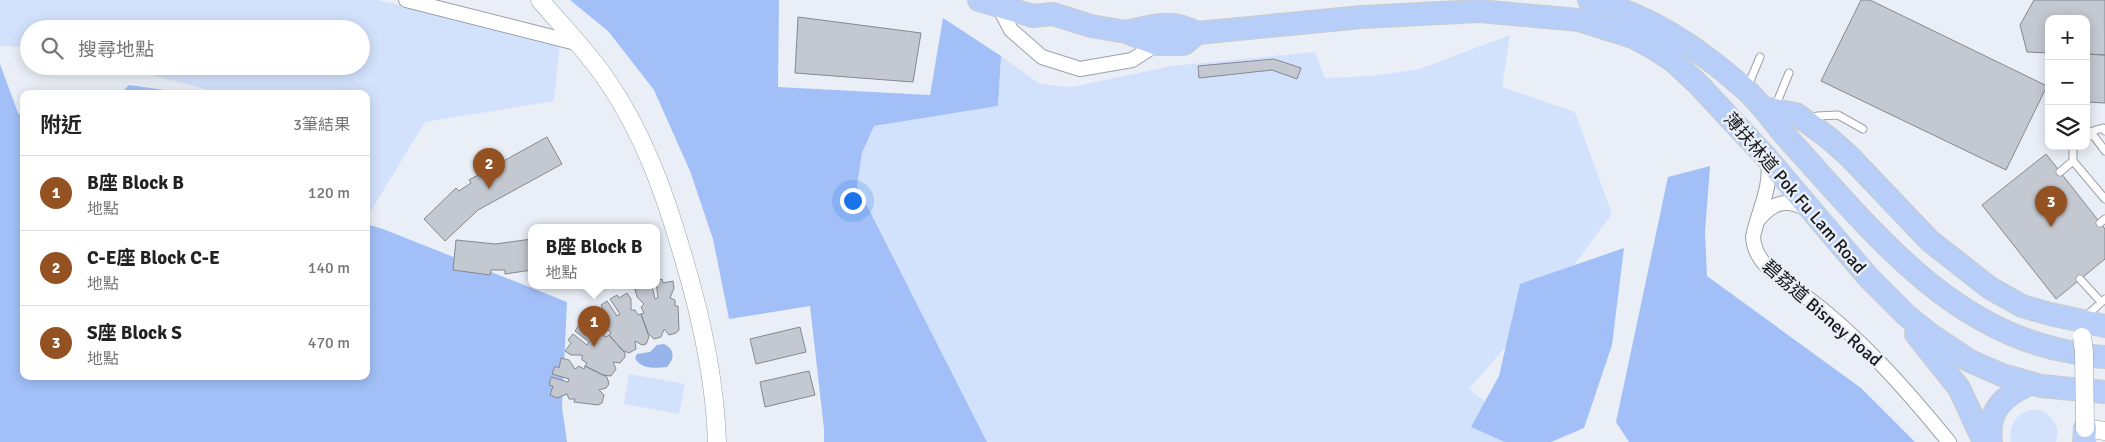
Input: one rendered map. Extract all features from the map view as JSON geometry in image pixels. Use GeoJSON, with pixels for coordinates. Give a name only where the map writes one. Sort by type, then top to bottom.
{"type":"FeatureCollection","features":[{"type":"Feature","properties":{"kind":"main road","name":"薄扶林道 Pok Fu Lam Road"},"geometry":{"type":"LineString","coordinates":[[1480,11],[1499,0]]}},
{"type":"Feature","properties":{"kind":"main road","name":"薄扶林道 Pok Fu Lam Road"},"geometry":{"type":"LineString","coordinates":[[1589,0],[1612,5],[1631,13],[1661,40],[1673,61],[1698,84],[1767,158],[1854,262],[1882,292],[1931,335],[1959,354],[1995,372],[2036,385],[2105,392]]}},
{"type":"Feature","properties":{"kind":"main road","name":"薄扶林道 Pok Fu Lam Road"},"geometry":{"type":"LineString","coordinates":[[989,4],[1032,16],[1048,7],[1091,26],[1126,32],[1157,44],[1184,44],[1197,33]]}},
{"type":"Feature","properties":{"kind":"main road","name":"薄扶林道 Pok Fu Lam Road"},"geometry":{"type":"LineString","coordinates":[[1126,32],[1160,24],[1184,26],[1197,33],[1362,17],[1480,11],[1548,16],[1588,22],[1632,37],[1661,40],[1693,48],[1769,109],[1796,147],[1880,239],[1946,297],[1993,326],[2017,338],[2056,349],[2105,357]]}},
{"type":"Feature","properties":{"kind":"main road"},"geometry":{"type":"LineString","coordinates":[[1769,109],[1796,114],[1812,125],[1850,157],[1930,241],[1972,276],[2022,306],[2081,330],[2105,326]]}},
{"type":"Feature","properties":{"kind":"main road"},"geometry":{"type":"LineString","coordinates":[[1882,292],[1955,382],[1965,397],[1984,442]]}},
{"type":"Feature","properties":{"kind":"main road"},"geometry":{"type":"LineString","coordinates":[[1991,442],[1990,431],[1996,408],[2013,392],[2036,385]]}},
{"type":"Feature","properties":{"kind":"street"},"geometry":{"type":"LineString","coordinates":[[406,0],[576,43]]}},
{"type":"Feature","properties":{"kind":"street"},"geometry":{"type":"LineString","coordinates":[[540,0],[606,79],[639,135],[668,204],[697,302],[708,360],[717,442]]}},
{"type":"Feature","properties":{"kind":"street"},"geometry":{"type":"LineString","coordinates":[[989,4],[1012,30],[1042,57],[1080,69],[1132,60],[1157,44]]}},
{"type":"Feature","properties":{"kind":"street","name":"碧荔道 Bisney Road"},"geometry":{"type":"LineString","coordinates":[[1767,158],[1770,173],[1769,185],[1752,237],[1753,246],[1761,261],[1836,320],[1863,345],[1910,395],[1949,442]]}},
{"type":"Feature","properties":{"kind":"street"},"geometry":{"type":"LineString","coordinates":[[1756,222],[1769,208],[1786,202],[1795,203],[1813,212]]}},
{"type":"Feature","properties":{"kind":"street"},"geometry":{"type":"LineString","coordinates":[[2081,330],[2091,433]]}},
{"type":"Feature","properties":{"kind":"lane"},"geometry":{"type":"LineString","coordinates":[[1746,90],[1760,57]]}},
{"type":"Feature","properties":{"kind":"lane"},"geometry":{"type":"LineString","coordinates":[[1769,109],[1789,73]]}},
{"type":"Feature","properties":{"kind":"lane"},"geometry":{"type":"LineString","coordinates":[[1812,125],[1817,116],[1838,115],[1863,129]]}},
{"type":"Feature","properties":{"kind":"lane"},"geometry":{"type":"LineString","coordinates":[[2090,133],[2099,128],[2103,128],[2105,131]]}},
{"type":"Feature","properties":{"kind":"lane"},"geometry":{"type":"LineString","coordinates":[[2090,136],[2094,136],[2105,151]]}},
{"type":"Feature","properties":{"kind":"lane"},"geometry":{"type":"LineString","coordinates":[[2072,150],[2073,161],[2105,199]]}},
{"type":"Feature","properties":{"kind":"lane"},"geometry":{"type":"LineString","coordinates":[[2060,172],[2073,161]]}},
{"type":"Feature","properties":{"kind":"lane"},"geometry":{"type":"LineString","coordinates":[[2080,279],[2103,300],[2081,330]]}},
{"type":"Feature","properties":{"kind":"shaded area"},"geometry":{"type":"Polygon","coordinates":[[[0,0],[378,0],[560,43],[554,101],[425,122],[370,212],[370,90],[209,90],[152,75],[370,75],[370,20],[20,20],[20,47],[0,46],[0,0]]]}},
{"type":"Feature","properties":{"kind":"shaded area"},"geometry":{"type":"Polygon","coordinates":[[[570,0],[779,0],[778,87],[930,95],[943,18],[1001,56],[998,106],[874,126],[862,153],[857,186],[987,442],[824,442],[810,306],[729,319],[713,239],[690,171],[654,90],[608,31],[570,0]]]}},
{"type":"Feature","properties":{"kind":"shaded area"},"geometry":{"type":"Polygon","coordinates":[[[1510,35],[1502,87],[1575,112],[1612,214],[1556,289],[1469,389],[1537,442],[987,442],[857,186],[862,153],[874,126],[998,106],[1001,56],[1040,84],[1072,87],[1171,66],[1315,52],[1325,78],[1372,76],[1419,69],[1510,35]]]}},
{"type":"Feature","properties":{"kind":"shaded area"},"geometry":{"type":"Polygon","coordinates":[[[0,64],[20,114],[20,380],[370,380],[370,225],[528,287],[528,289],[534,289],[567,302],[562,407],[567,442],[0,442],[0,64]]]}},
{"type":"Feature","properties":{"kind":"shaded area"},"geometry":{"type":"Polygon","coordinates":[[[129,85],[165,90],[124,90],[129,85]]]}},
{"type":"Feature","properties":{"kind":"shaded area"},"geometry":{"type":"Polygon","coordinates":[[[1710,166],[1705,232],[1707,276],[1861,388],[1915,442],[1629,442],[1616,422],[1668,177],[1710,166]]]}},
{"type":"Feature","properties":{"kind":"shaded area"},"geometry":{"type":"Polygon","coordinates":[[[1624,248],[1612,345],[1584,428],[1551,442],[1505,442],[1471,427],[1499,376],[1520,284],[1624,248]]]}},
{"type":"Feature","properties":{"kind":"shaded area"},"geometry":{"type":"Polygon","coordinates":[[[664,344],[668,346],[673,354],[667,367],[654,368],[641,365],[635,358],[637,354],[650,352],[657,345],[664,344]]]}},
{"type":"Feature","properties":{"kind":"shaded area"},"geometry":{"type":"Polygon","coordinates":[[[629,374],[685,384],[679,414],[624,404],[629,374]]]}},
{"type":"Feature","properties":{"kind":"shaded area"},"geometry":{"type":"Polygon","coordinates":[[[2036,409],[2051,417],[2054,421],[2058,431],[2056,442],[2011,442],[2010,435],[2015,419],[2024,412],[2036,409]]]}},
{"type":"Feature","properties":{"kind":"building"},"geometry":{"type":"Polygon","coordinates":[[[1861,0],[1870,0],[2045,85],[2045,90],[2006,170],[1821,81],[1861,0]]]}},
{"type":"Feature","properties":{"kind":"building"},"geometry":{"type":"Polygon","coordinates":[[[2034,0],[2105,0],[2105,55],[2090,54],[2090,15],[2045,15],[2045,53],[2027,52],[2020,25],[2034,0]]]}},
{"type":"Feature","properties":{"kind":"building"},"geometry":{"type":"Polygon","coordinates":[[[798,17],[921,33],[913,82],[795,73],[798,17]]]}},
{"type":"Feature","properties":{"kind":"building"},"geometry":{"type":"Polygon","coordinates":[[[2090,54],[2105,55],[2105,103],[2090,102],[2090,54]]]}},
{"type":"Feature","properties":{"kind":"building"},"geometry":{"type":"Polygon","coordinates":[[[1274,59],[1301,68],[1297,79],[1272,70],[1199,78],[1198,66],[1274,59]]]}},
{"type":"Feature","properties":{"kind":"building"},"geometry":{"type":"Polygon","coordinates":[[[547,137],[562,164],[478,210],[445,241],[424,219],[456,188],[459,191],[471,183],[469,180],[547,137]]]}},
{"type":"Feature","properties":{"kind":"building"},"geometry":{"type":"Polygon","coordinates":[[[2046,154],[2105,229],[2105,259],[2056,299],[1982,205],[2046,154]]]}},
{"type":"Feature","properties":{"kind":"building"},"geometry":{"type":"Polygon","coordinates":[[[456,240],[495,244],[528,240],[528,271],[505,274],[505,270],[491,270],[490,275],[453,270],[456,240]]]}},
{"type":"Feature","properties":{"kind":"building"},"geometry":{"type":"Polygon","coordinates":[[[662,279],[663,283],[673,281],[674,288],[670,298],[675,300],[675,306],[678,306],[679,330],[669,335],[664,329],[661,337],[654,339],[648,333],[641,314],[644,313],[641,307],[644,304],[637,297],[635,289],[653,289],[655,299],[658,298],[657,289],[660,289],[660,280],[662,279]]]}},
{"type":"Feature","properties":{"kind":"building"},"geometry":{"type":"Polygon","coordinates":[[[627,293],[631,299],[631,310],[635,310],[638,315],[641,314],[649,337],[646,344],[642,345],[635,341],[636,349],[629,353],[622,350],[609,335],[611,333],[606,328],[608,324],[599,320],[595,314],[603,309],[601,305],[607,301],[617,316],[620,314],[610,299],[617,295],[619,298],[627,293]]]}},
{"type":"Feature","properties":{"kind":"building"},"geometry":{"type":"Polygon","coordinates":[[[588,320],[594,324],[598,334],[602,333],[606,337],[609,335],[625,353],[625,357],[620,363],[613,362],[616,369],[611,376],[603,375],[585,366],[587,363],[582,360],[582,355],[571,355],[565,351],[571,343],[568,340],[573,334],[587,345],[589,342],[575,331],[579,325],[583,328],[588,320]]]}},
{"type":"Feature","properties":{"kind":"building"},"geometry":{"type":"Polygon","coordinates":[[[800,327],[806,352],[756,364],[750,339],[800,327]]]}},
{"type":"Feature","properties":{"kind":"building"},"geometry":{"type":"Polygon","coordinates":[[[561,358],[569,360],[575,369],[579,366],[584,369],[585,366],[607,377],[609,384],[606,388],[599,390],[604,395],[602,403],[598,405],[574,402],[575,399],[569,399],[567,394],[557,398],[550,395],[553,386],[549,385],[551,377],[568,382],[569,379],[552,374],[555,366],[559,368],[561,358]]]}},
{"type":"Feature","properties":{"kind":"building"},"geometry":{"type":"Polygon","coordinates":[[[809,371],[815,395],[765,407],[760,382],[809,371]]]}},
{"type":"Feature","properties":{"kind":"place","name":"C-E座 Block C-E"},"geometry":{"type":"Point","coordinates":[489,189]}},
{"type":"Feature","properties":{"kind":"place","name":"S座 Block S"},"geometry":{"type":"Point","coordinates":[2051,227]}},
{"type":"Feature","properties":{"kind":"place","name":"B座 Block B"},"geometry":{"type":"Point","coordinates":[594,347]}}]}
